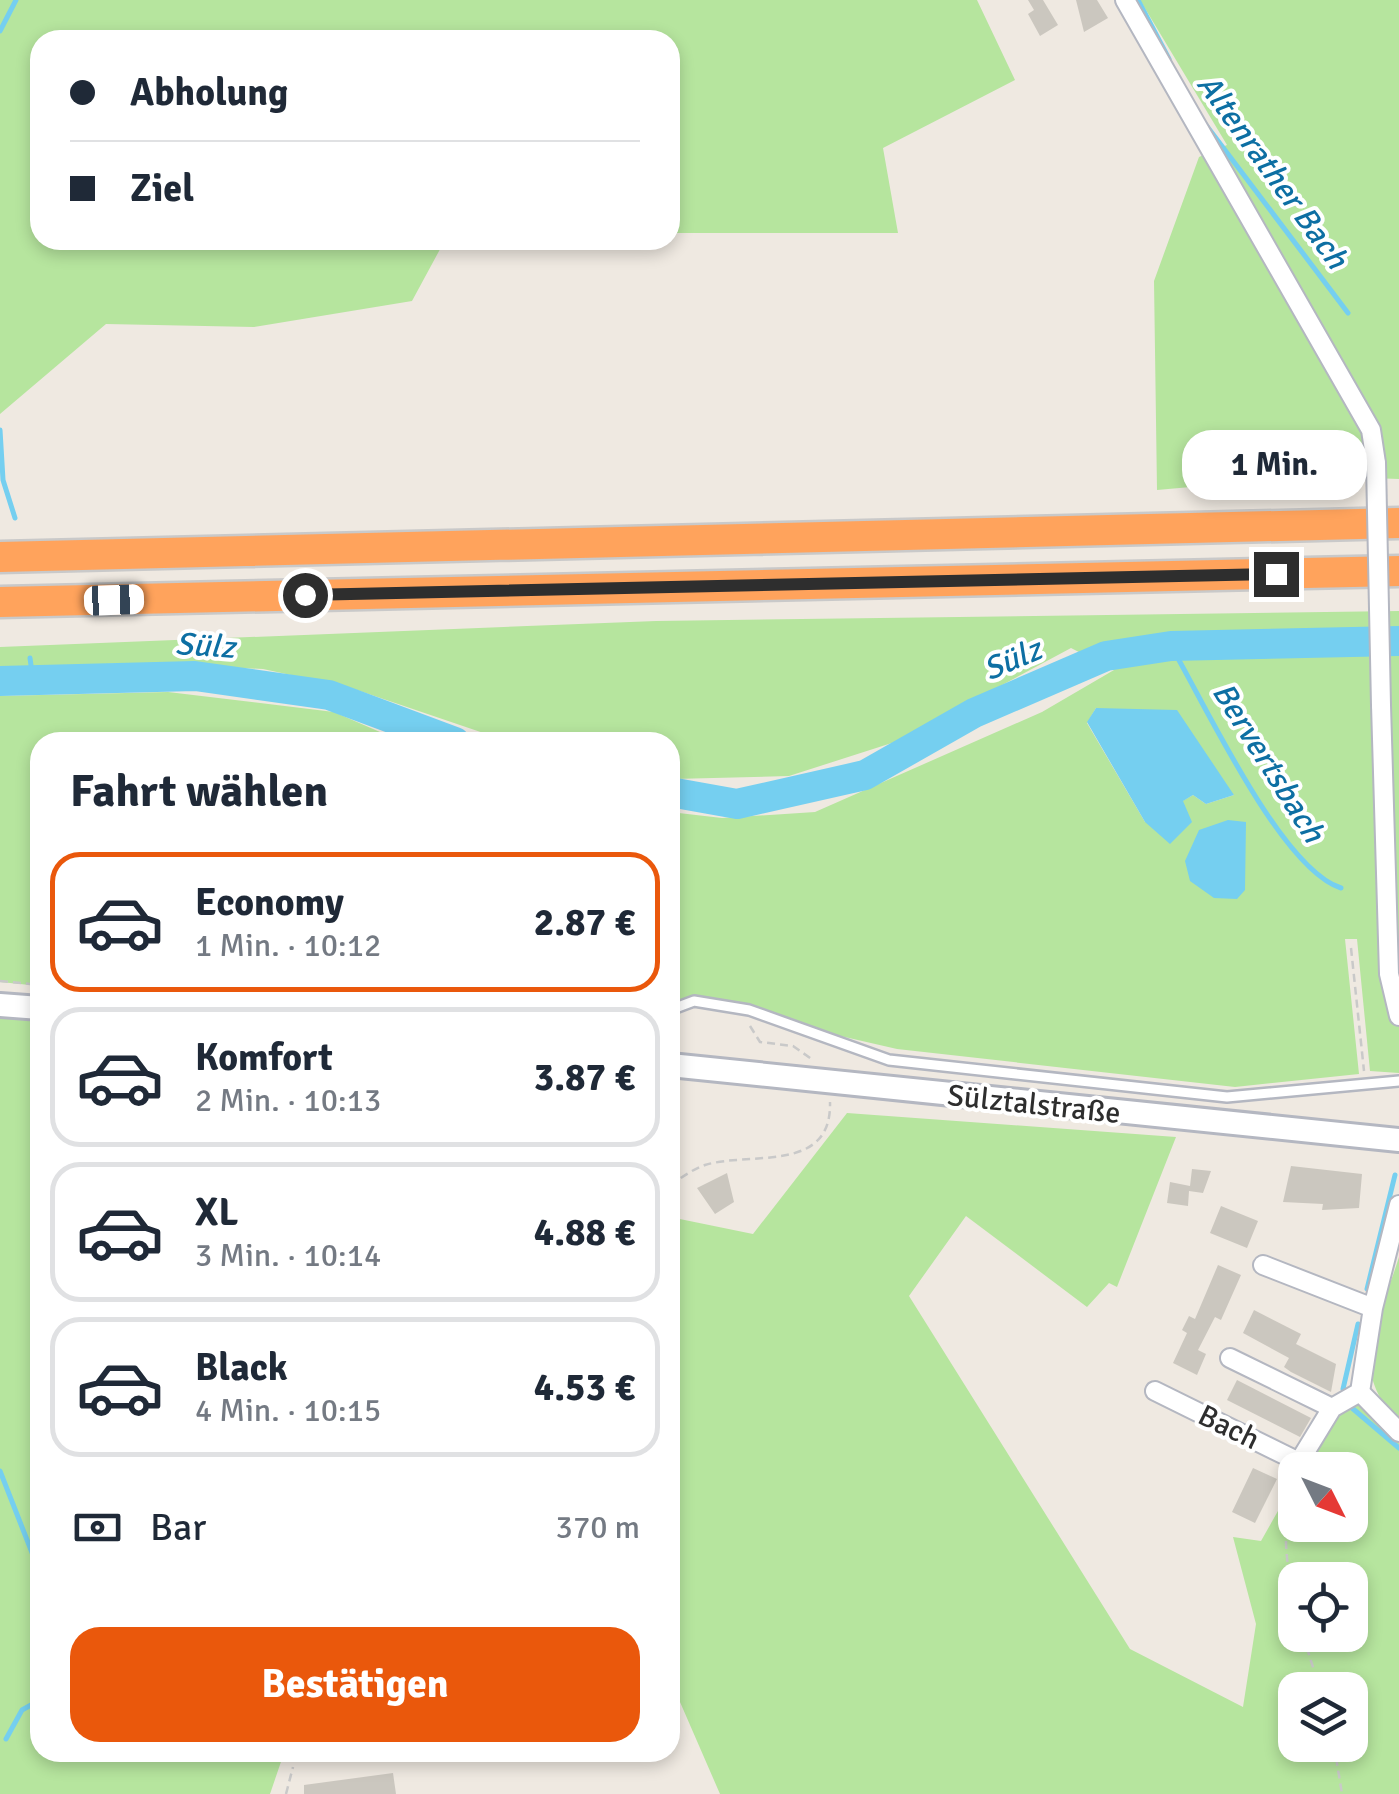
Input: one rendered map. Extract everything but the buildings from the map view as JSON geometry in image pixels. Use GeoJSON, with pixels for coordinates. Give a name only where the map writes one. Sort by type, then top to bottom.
{"type":"FeatureCollection","features":[{"type":"Feature","properties":{"kind":"highway"},"geometry":{"type":"LineString","coordinates":[[0,557],[1399,522]]}},
{"type":"Feature","properties":{"kind":"highway"},"geometry":{"type":"LineString","coordinates":[[0,602],[1399,571]]}},
{"type":"Feature","properties":{"kind":"main road"},"geometry":{"type":"LineString","coordinates":[[0,1005],[30,1007]]}},
{"type":"Feature","properties":{"kind":"main road","name":"Sülztalstraße"},"geometry":{"type":"LineString","coordinates":[[680,1066],[1399,1140]]}},
{"type":"Feature","properties":{"kind":"street"},"geometry":{"type":"LineString","coordinates":[[1125,0],[1371,430],[1376,463],[1388,974],[1399,1016]]}},
{"type":"Feature","properties":{"kind":"street"},"geometry":{"type":"LineString","coordinates":[[1399,1205],[1373,1308],[1360,1392],[1399,1432]]}},
{"type":"Feature","properties":{"kind":"street"},"geometry":{"type":"LineString","coordinates":[[1263,1265],[1373,1308]]}},
{"type":"Feature","properties":{"kind":"street","name":"Bach"},"geometry":{"type":"LineString","coordinates":[[1230,1358],[1332,1408]]}},
{"type":"Feature","properties":{"kind":"street","name":"Bach"},"geometry":{"type":"LineString","coordinates":[[1155,1391],[1299,1462],[1332,1408],[1360,1392]]}},
{"type":"Feature","properties":{"kind":"lane"},"geometry":{"type":"LineString","coordinates":[[680,1006],[694,1001],[749,1010],[889,1060],[1226,1097],[1399,1080]]}},
{"type":"Feature","properties":{"kind":"path"},"geometry":{"type":"LineString","coordinates":[[1351,948],[1365,1081]]}},
{"type":"Feature","properties":{"kind":"path"},"geometry":{"type":"LineString","coordinates":[[0,981],[30,984]]}},
{"type":"Feature","properties":{"kind":"path"},"geometry":{"type":"LineString","coordinates":[[749,1010],[750,1032],[760,1042],[794,1046],[810,1054],[816,1065]]}},
{"type":"Feature","properties":{"kind":"path"},"geometry":{"type":"LineString","coordinates":[[680,1179],[705,1165],[760,1160],[814,1146],[831,1125],[830,1101]]}},
{"type":"Feature","properties":{"kind":"path"},"geometry":{"type":"LineString","coordinates":[[1337,1762],[1342,1794]]}},
{"type":"Feature","properties":{"kind":"path"},"geometry":{"type":"LineString","coordinates":[[286,1794],[293,1767]]}},
{"type":"Feature","properties":{"kind":"green space"},"geometry":{"type":"Polygon","coordinates":[[[0,0],[977,0],[1015,80],[883,148],[898,233],[680,233],[680,30],[30,30],[30,250],[440,250],[412,301],[254,327],[106,324],[0,414],[0,0]]]}},
{"type":"Feature","properties":{"kind":"green space"},"geometry":{"type":"Polygon","coordinates":[[[1140,0],[1399,0],[1399,479],[1315,476],[1157,490],[1154,281],[1199,157],[1227,145],[1140,0]]]}},
{"type":"Feature","properties":{"kind":"green space"},"geometry":{"type":"Polygon","coordinates":[[[1399,611],[1399,1073],[1370,1071],[1357,939],[1345,939],[1359,1074],[1235,1087],[897,1049],[684,1000],[680,1014],[680,813],[722,818],[815,812],[1042,712],[1114,670],[1071,648],[898,741],[789,776],[680,779],[680,732],[481,732],[351,688],[263,669],[133,663],[0,668],[0,647],[656,621],[1399,611]],[[1096,708],[1087,723],[1145,822],[1193,795],[1206,804],[1234,795],[1096,708]]]}},
{"type":"Feature","properties":{"kind":"green space"},"geometry":{"type":"Polygon","coordinates":[[[168,692],[334,712],[380,732],[30,732],[30,985],[0,982],[0,696],[168,692]]]}},
{"type":"Feature","properties":{"kind":"green space"},"geometry":{"type":"Polygon","coordinates":[[[0,1015],[30,1017],[30,1762],[281,1762],[270,1794],[0,1794],[0,1015]]]}},
{"type":"Feature","properties":{"kind":"green space"},"geometry":{"type":"Polygon","coordinates":[[[847,1113],[1176,1137],[1117,1287],[1109,1283],[1087,1307],[966,1216],[909,1296],[1130,1649],[1243,1707],[1256,1624],[1233,1537],[1261,1541],[1278,1511],[1278,1542],[1368,1542],[1368,1452],[1313,1452],[1343,1406],[1357,1402],[1399,1441],[1399,1794],[720,1794],[680,1702],[680,1219],[753,1234],[847,1113]]]}},
{"type":"Feature","properties":{"kind":"green space"},"geometry":{"type":"Polygon","coordinates":[[[1399,1257],[1399,1422],[1373,1382],[1370,1363],[1376,1323],[1399,1257]]]}},
{"type":"Feature","properties":{"kind":"water"},"geometry":{"type":"Polygon","coordinates":[[[1096,708],[1177,710],[1234,795],[1206,804],[1193,795],[1183,801],[1192,822],[1170,844],[1145,822],[1087,722],[1096,708]]]}},
{"type":"Feature","properties":{"kind":"water"},"geometry":{"type":"Polygon","coordinates":[[[1228,820],[1246,822],[1245,890],[1237,899],[1214,898],[1190,881],[1185,861],[1199,830],[1228,820]]]}},
{"type":"Feature","properties":{"kind":"waterway"},"geometry":{"type":"LineString","coordinates":[[0,31],[16,0]]}},
{"type":"Feature","properties":{"kind":"waterway","name":"Altenrather Bach"},"geometry":{"type":"LineString","coordinates":[[1138,0],[1169,59]]}},
{"type":"Feature","properties":{"kind":"waterway","name":"Altenrather Bach"},"geometry":{"type":"LineString","coordinates":[[1206,125],[1348,313]]}},
{"type":"Feature","properties":{"kind":"waterway"},"geometry":{"type":"LineString","coordinates":[[0,430],[3,480],[15,518]]}},
{"type":"Feature","properties":{"kind":"waterway","name":"Sülz"},"geometry":{"type":"LineString","coordinates":[[680,794],[737,804],[865,775],[974,713],[1106,656],[1171,646],[1399,641]]}},
{"type":"Feature","properties":{"kind":"waterway","name":"Bervertsbach"},"geometry":{"type":"LineString","coordinates":[[1171,646],[1270,818],[1318,875],[1341,888]]}},
{"type":"Feature","properties":{"kind":"waterway"},"geometry":{"type":"LineString","coordinates":[[30,658],[33,680]]}},
{"type":"Feature","properties":{"kind":"waterway","name":"Sülz"},"geometry":{"type":"LineString","coordinates":[[0,681],[195,676],[329,695],[428,732]]}},
{"type":"Feature","properties":{"kind":"waterway","name":"Bervertsbach"},"geometry":{"type":"LineString","coordinates":[[1367,1289],[1395,1175]]}},
{"type":"Feature","properties":{"kind":"waterway","name":"Bervertsbach"},"geometry":{"type":"LineString","coordinates":[[1343,1389],[1358,1324]]}},
{"type":"Feature","properties":{"kind":"waterway","name":"Bervertsbach"},"geometry":{"type":"LineString","coordinates":[[1352,1408],[1399,1448]]}},
{"type":"Feature","properties":{"kind":"waterway"},"geometry":{"type":"LineString","coordinates":[[0,1471],[30,1548]]}},
{"type":"Feature","properties":{"kind":"waterway"},"geometry":{"type":"LineString","coordinates":[[6,1739],[22,1710],[30,1706]]}},
{"type":"Feature","properties":{"kind":"route"},"geometry":{"type":"LineString","coordinates":[[305,595],[1276,574]]}}]}
